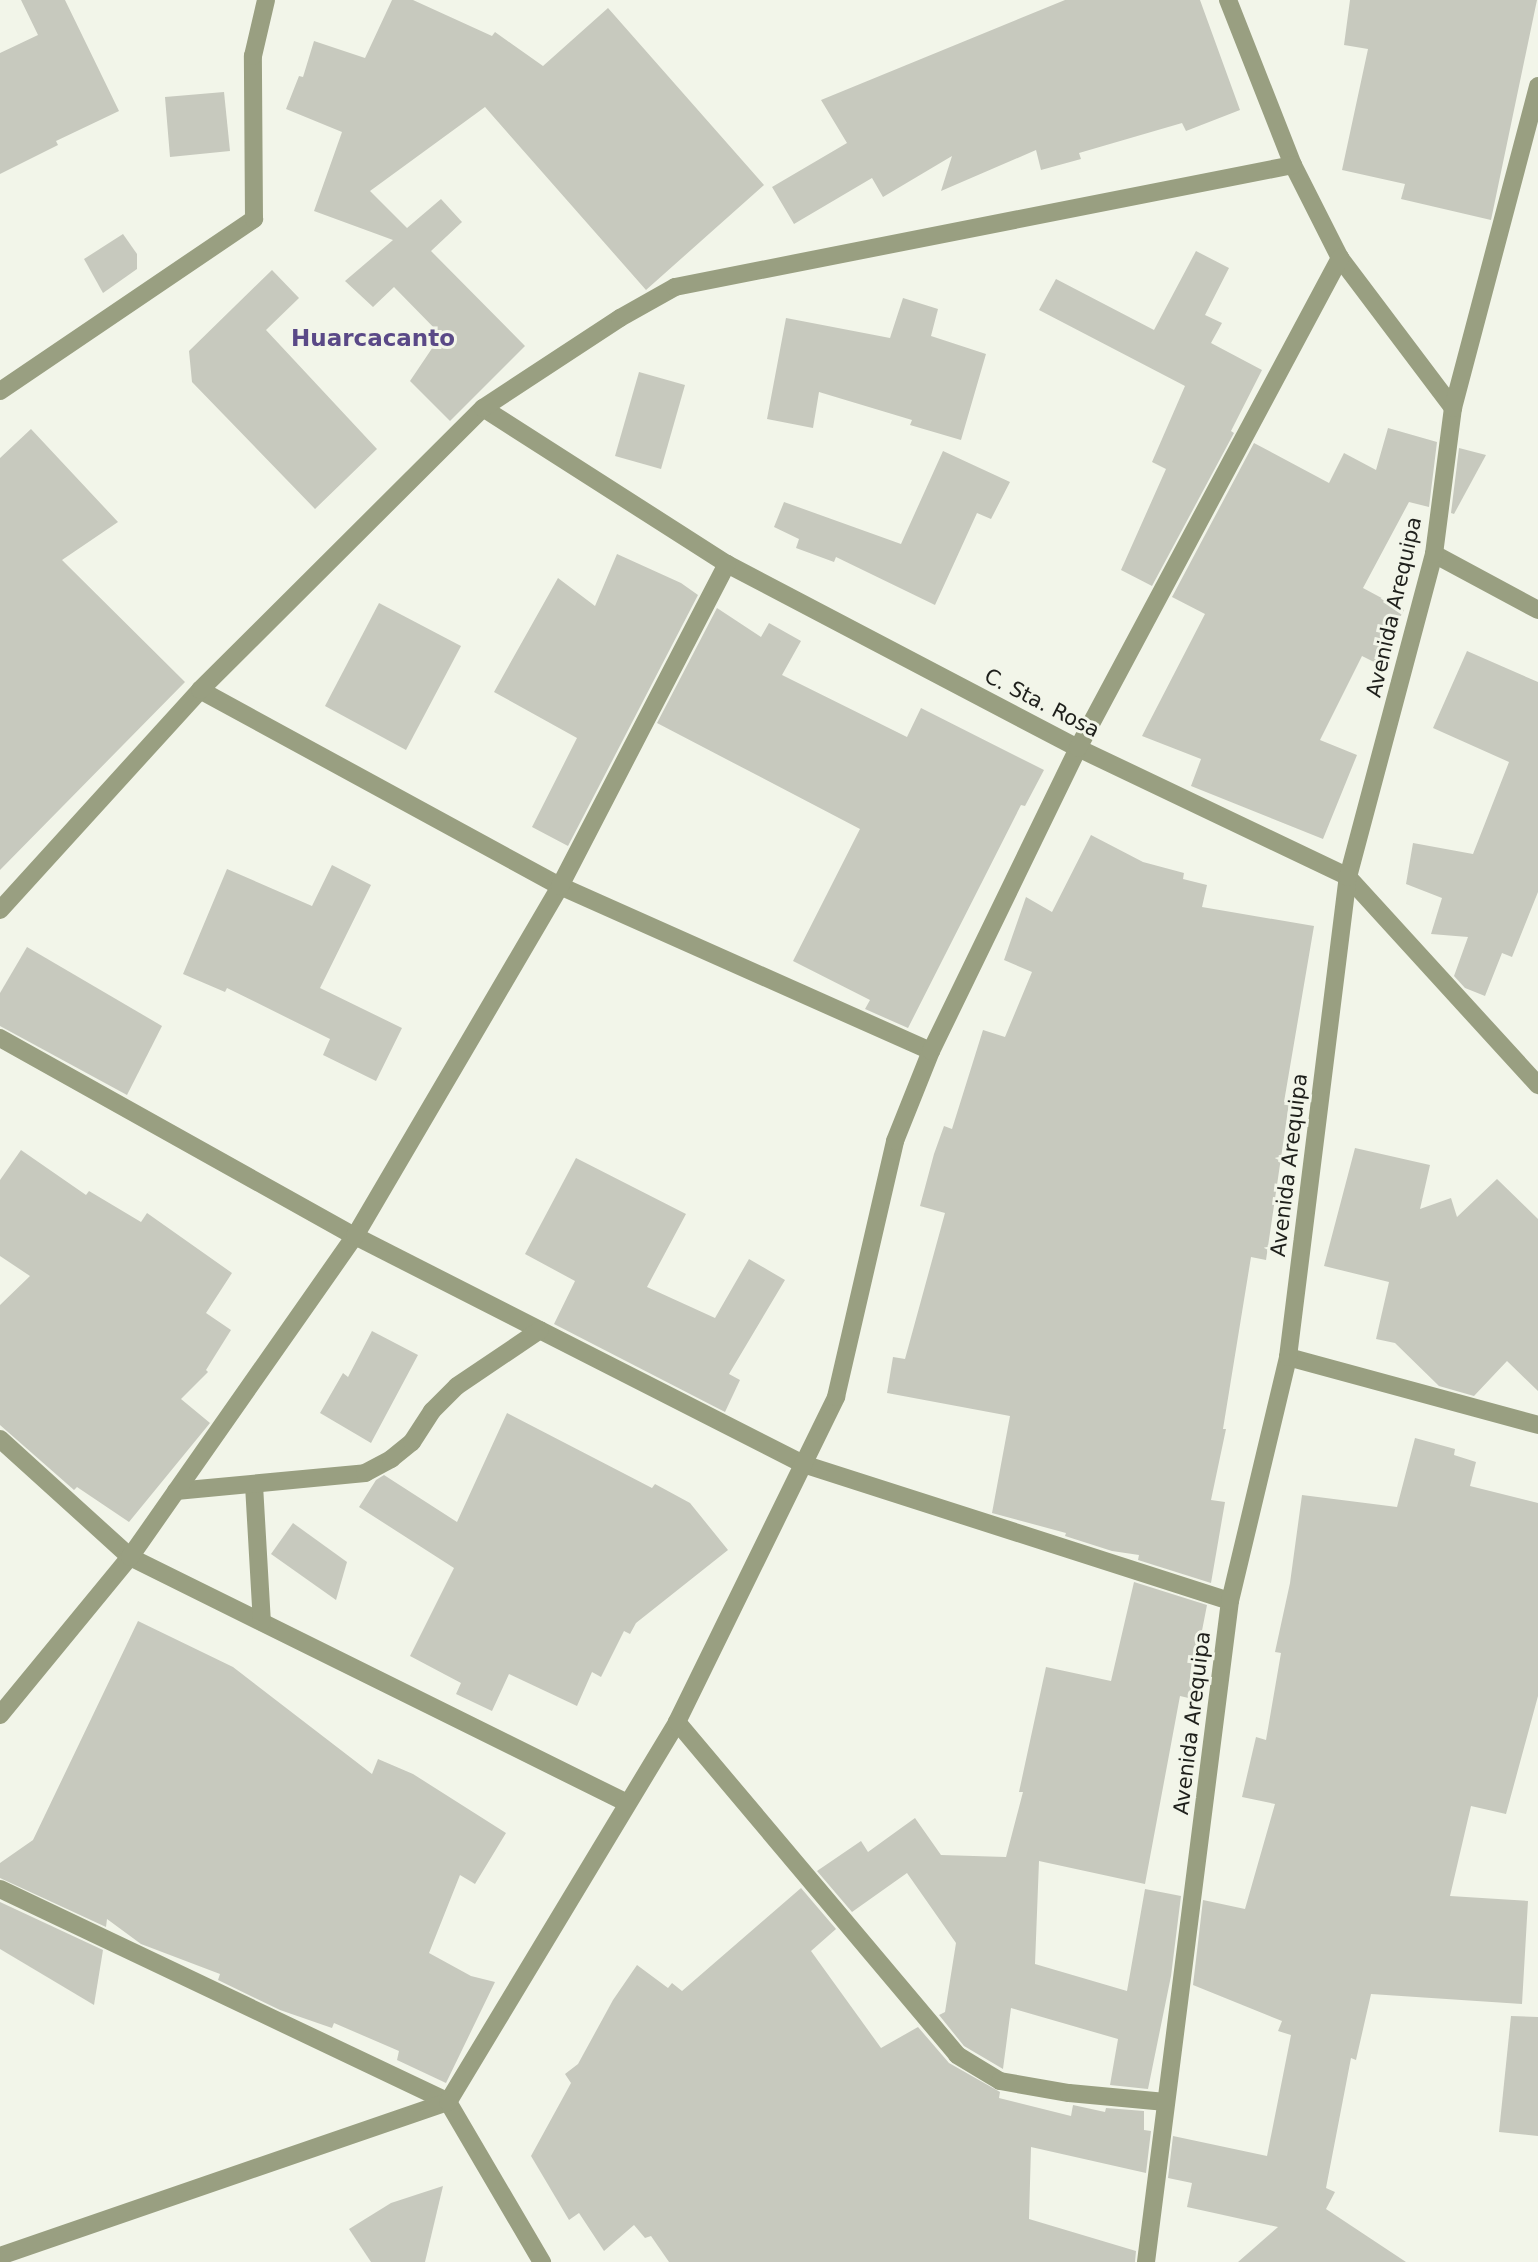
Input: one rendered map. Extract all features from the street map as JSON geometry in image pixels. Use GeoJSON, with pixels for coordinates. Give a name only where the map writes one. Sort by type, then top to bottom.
{"type":"FeatureCollection","features":[{"type":"Feature","properties":{"kind":"street"},"geometry":{"type":"LineString","coordinates":[[0,391],[254,219],[253,55],[266,0]]}},
{"type":"Feature","properties":{"kind":"street"},"geometry":{"type":"LineString","coordinates":[[1228,0],[1293,164],[1340,258],[1453,408]]}},
{"type":"Feature","properties":{"kind":"street","name":"Avenida Arequipa"},"geometry":{"type":"LineString","coordinates":[[1146,2262],[1230,1601],[1288,1357],[1348,877],[1434,554],[1453,408],[1538,86]]}},
{"type":"Feature","properties":{"kind":"street"},"geometry":{"type":"LineString","coordinates":[[0,910],[200,690],[483,408],[621,318],[675,287],[1293,164]]}},
{"type":"Feature","properties":{"kind":"street"},"geometry":{"type":"LineString","coordinates":[[0,2256],[448,2102],[677,1722],[836,1397],[895,1141],[931,1051],[1078,748],[1340,258]]}},
{"type":"Feature","properties":{"kind":"street","name":"C. Sta. Rosa"},"geometry":{"type":"LineString","coordinates":[[483,408],[727,564],[1078,748],[1348,877],[1538,1085]]}},
{"type":"Feature","properties":{"kind":"street"},"geometry":{"type":"LineString","coordinates":[[1434,554],[1538,610]]}},
{"type":"Feature","properties":{"kind":"street"},"geometry":{"type":"LineString","coordinates":[[0,1715],[130,1557],[355,1236],[559,886],[727,564]]}},
{"type":"Feature","properties":{"kind":"street"},"geometry":{"type":"LineString","coordinates":[[200,690],[559,886],[931,1051]]}},
{"type":"Feature","properties":{"kind":"street"},"geometry":{"type":"LineString","coordinates":[[0,1038],[355,1236],[803,1464],[1230,1601]]}},
{"type":"Feature","properties":{"kind":"street"},"geometry":{"type":"LineString","coordinates":[[176,1491],[365,1473],[391,1459],[412,1442],[432,1410],[457,1386],[540,1330]]}},
{"type":"Feature","properties":{"kind":"street"},"geometry":{"type":"LineString","coordinates":[[1288,1357],[1538,1425]]}},
{"type":"Feature","properties":{"kind":"street"},"geometry":{"type":"LineString","coordinates":[[0,1439],[130,1557],[627,1802]]}},
{"type":"Feature","properties":{"kind":"street"},"geometry":{"type":"LineString","coordinates":[[254,1485],[262,1622]]}},
{"type":"Feature","properties":{"kind":"street"},"geometry":{"type":"LineString","coordinates":[[677,1722],[957,2055],[1000,2081],[1069,2093],[1166,2102]]}},
{"type":"Feature","properties":{"kind":"street"},"geometry":{"type":"LineString","coordinates":[[0,1889],[448,2102],[542,2262]]}},
{"type":"Feature","properties":{"kind":"building"},"geometry":{"type":"Polygon","coordinates":[[[21,0],[65,0],[119,111],[56,141],[58,145],[0,174],[0,53],[38,35],[21,0]]]}},
{"type":"Feature","properties":{"kind":"building"},"geometry":{"type":"Polygon","coordinates":[[[392,0],[413,0],[492,36],[495,32],[543,66],[608,8],[764,185],[646,290],[485,107],[370,191],[407,228],[441,199],[462,222],[431,251],[525,346],[450,421],[410,381],[441,335],[394,287],[373,307],[345,281],[393,240],[314,211],[342,132],[286,109],[299,76],[303,77],[314,41],[365,58],[392,0]]]}},
{"type":"Feature","properties":{"kind":"building"},"geometry":{"type":"Polygon","coordinates":[[[1065,0],[1200,0],[1240,110],[1186,131],[1182,123],[1079,153],[1081,159],[1041,170],[1036,150],[941,191],[952,156],[883,197],[872,178],[794,224],[772,187],[847,143],[821,100],[1065,0]]]}},
{"type":"Feature","properties":{"kind":"building"},"geometry":{"type":"Polygon","coordinates":[[[1350,0],[1537,0],[1491,220],[1401,199],[1405,184],[1342,170],[1368,49],[1344,45],[1350,0]]]}},
{"type":"Feature","properties":{"kind":"building"},"geometry":{"type":"Polygon","coordinates":[[[224,92],[230,151],[170,157],[165,97],[224,92]]]}},
{"type":"Feature","properties":{"kind":"building"},"geometry":{"type":"Polygon","coordinates":[[[123,234],[137,254],[137,269],[103,293],[84,259],[123,234]]]}},
{"type":"Feature","properties":{"kind":"building"},"geometry":{"type":"Polygon","coordinates":[[[1196,251],[1229,268],[1205,315],[1222,323],[1211,343],[1262,370],[1231,431],[1234,433],[1152,586],[1121,570],[1166,469],[1152,462],[1185,386],[1039,310],[1056,279],[1154,330],[1196,251]]]}},
{"type":"Feature","properties":{"kind":"building"},"geometry":{"type":"Polygon","coordinates":[[[272,270],[299,298],[266,330],[377,449],[315,509],[192,382],[189,351],[272,270]]]}},
{"type":"Feature","properties":{"kind":"building"},"geometry":{"type":"Polygon","coordinates":[[[903,298],[938,309],[931,336],[986,354],[961,440],[910,425],[912,420],[819,392],[813,428],[767,419],[786,318],[890,338],[903,298]]]}},
{"type":"Feature","properties":{"kind":"building"},"geometry":{"type":"Polygon","coordinates":[[[639,372],[685,385],[661,469],[615,456],[639,372]]]}},
{"type":"Feature","properties":{"kind":"building"},"geometry":{"type":"Polygon","coordinates":[[[1388,428],[1437,442],[1429,507],[1409,502],[1363,588],[1404,610],[1376,663],[1362,656],[1320,740],[1357,755],[1323,839],[1191,786],[1201,759],[1142,736],[1205,614],[1172,597],[1254,443],[1329,483],[1344,453],[1376,470],[1388,428]]]}},
{"type":"Feature","properties":{"kind":"building"},"geometry":{"type":"Polygon","coordinates":[[[31,429],[118,522],[62,560],[185,682],[0,870],[0,458],[31,429]]]}},
{"type":"Feature","properties":{"kind":"building"},"geometry":{"type":"Polygon","coordinates":[[[1459,448],[1486,455],[1454,514],[1451,513],[1459,448]]]}},
{"type":"Feature","properties":{"kind":"building"},"geometry":{"type":"Polygon","coordinates":[[[943,451],[1010,482],[991,519],[977,513],[935,605],[836,557],[834,562],[796,548],[799,539],[774,527],[784,502],[901,544],[943,451]]]}},
{"type":"Feature","properties":{"kind":"building"},"geometry":{"type":"Polygon","coordinates":[[[617,554],[681,583],[698,595],[568,846],[532,827],[577,738],[494,692],[558,578],[595,606],[617,554]]]}},
{"type":"Feature","properties":{"kind":"building"},"geometry":{"type":"Polygon","coordinates":[[[379,603],[461,646],[406,750],[325,706],[379,603]]]}},
{"type":"Feature","properties":{"kind":"building"},"geometry":{"type":"Polygon","coordinates":[[[717,608],[761,637],[769,623],[801,641],[782,675],[907,737],[921,708],[1044,770],[1025,806],[1021,805],[908,1028],[865,1009],[870,1000],[793,961],[860,829],[657,723],[717,608]]]}},
{"type":"Feature","properties":{"kind":"building"},"geometry":{"type":"Polygon","coordinates":[[[1467,651],[1538,682],[1538,892],[1512,957],[1502,953],[1485,996],[1465,988],[1454,976],[1468,937],[1431,934],[1442,898],[1406,884],[1413,843],[1473,854],[1509,762],[1433,728],[1467,651]]]}},
{"type":"Feature","properties":{"kind":"building"},"geometry":{"type":"Polygon","coordinates":[[[1091,835],[1143,862],[1184,873],[1183,879],[1207,885],[1202,907],[1314,926],[1284,1102],[1289,1103],[1266,1260],[1251,1257],[1223,1429],[1226,1429],[1211,1500],[1225,1502],[1211,1583],[1138,1560],[1139,1555],[1112,1551],[1065,1536],[1066,1533],[992,1513],[1010,1416],[887,1393],[893,1357],[905,1359],[945,1213],[920,1206],[934,1154],[944,1126],[952,1129],[983,1030],[1005,1037],[1032,972],[1004,960],[1026,897],[1052,912],[1091,835]]]}},
{"type":"Feature","properties":{"kind":"building"},"geometry":{"type":"Polygon","coordinates":[[[332,865],[371,885],[320,988],[402,1028],[376,1081],[323,1055],[330,1039],[227,988],[225,992],[183,974],[227,869],[312,906],[332,865]]]}},
{"type":"Feature","properties":{"kind":"building"},"geometry":{"type":"Polygon","coordinates":[[[27,947],[162,1026],[127,1095],[0,1026],[0,993],[27,947]]]}},
{"type":"Feature","properties":{"kind":"building"},"geometry":{"type":"Polygon","coordinates":[[[1355,1148],[1430,1165],[1420,1209],[1451,1198],[1457,1217],[1497,1179],[1538,1219],[1538,1391],[1507,1361],[1474,1396],[1439,1386],[1395,1343],[1376,1339],[1389,1282],[1324,1266],[1355,1148]]]}},
{"type":"Feature","properties":{"kind":"building"},"geometry":{"type":"Polygon","coordinates":[[[21,1150],[86,1195],[89,1191],[141,1222],[147,1213],[232,1273],[206,1313],[231,1330],[206,1370],[208,1372],[181,1399],[210,1423],[129,1522],[77,1487],[74,1490],[0,1425],[0,1305],[30,1276],[0,1256],[0,1180],[21,1150]]]}},
{"type":"Feature","properties":{"kind":"building"},"geometry":{"type":"Polygon","coordinates":[[[576,1158],[686,1214],[647,1287],[715,1318],[749,1259],[785,1280],[729,1374],[740,1380],[725,1412],[554,1324],[575,1281],[525,1254],[576,1158]]]}},
{"type":"Feature","properties":{"kind":"building"},"geometry":{"type":"Polygon","coordinates":[[[372,1331],[418,1355],[371,1443],[320,1413],[343,1373],[348,1377],[372,1331]]]}},
{"type":"Feature","properties":{"kind":"building"},"geometry":{"type":"Polygon","coordinates":[[[507,1413],[652,1488],[655,1484],[690,1503],[728,1550],[636,1623],[630,1634],[624,1631],[601,1677],[592,1672],[577,1706],[509,1674],[492,1711],[456,1694],[461,1683],[410,1656],[454,1568],[359,1507],[376,1480],[384,1475],[457,1522],[507,1413]]]}},
{"type":"Feature","properties":{"kind":"building"},"geometry":{"type":"Polygon","coordinates":[[[1415,1438],[1455,1449],[1454,1455],[1476,1462],[1470,1486],[1538,1503],[1538,1696],[1506,1814],[1471,1806],[1450,1896],[1528,1901],[1522,2004],[1371,1994],[1356,2060],[1351,2058],[1326,2188],[1335,2192],[1326,2209],[1406,2262],[1238,2262],[1278,2227],[1187,2207],[1192,2183],[1168,2178],[1173,2136],[1267,2156],[1291,2035],[1278,2031],[1282,2021],[1193,1985],[1203,1900],[1245,1909],[1275,1804],[1242,1797],[1256,1737],[1266,1740],[1281,1653],[1275,1652],[1290,1583],[1302,1495],[1397,1507],[1415,1438]]]}},
{"type":"Feature","properties":{"kind":"building"},"geometry":{"type":"Polygon","coordinates":[[[293,1523],[347,1562],[336,1600],[271,1554],[293,1523]]]}},
{"type":"Feature","properties":{"kind":"building"},"geometry":{"type":"Polygon","coordinates":[[[1134,1582],[1207,1605],[1199,1646],[1211,1649],[1197,1700],[1180,1696],[1145,1884],[1039,1861],[1035,1964],[1127,1991],[1145,1889],[1181,1896],[1171,1976],[1148,2089],[1110,2085],[1118,2039],[1011,2008],[1003,2069],[964,2046],[939,2015],[945,2012],[956,1943],[907,1873],[852,1912],[817,1871],[861,1841],[868,1852],[915,1818],[941,1855],[1006,1857],[1023,1792],[1019,1792],[1046,1667],[1111,1681],[1134,1582]]]}},
{"type":"Feature","properties":{"kind":"building"},"geometry":{"type":"Polygon","coordinates":[[[138,1621],[233,1667],[372,1774],[378,1759],[413,1774],[506,1833],[475,1884],[460,1875],[429,1953],[471,1976],[495,1982],[446,2083],[397,2060],[399,2051],[334,2023],[332,2028],[280,2010],[218,1980],[220,1974],[141,1944],[107,1919],[106,1927],[0,1878],[0,1863],[33,1840],[138,1621]]]}},
{"type":"Feature","properties":{"kind":"building"},"geometry":{"type":"Polygon","coordinates":[[[801,1888],[836,1929],[811,1951],[881,2048],[918,2027],[949,2063],[1000,2092],[999,2098],[1071,2116],[1073,2105],[1105,2112],[1106,2108],[1144,2111],[1144,2130],[1151,2131],[1146,2173],[1031,2147],[1029,2219],[1136,2251],[1135,2262],[669,2262],[651,2236],[645,2238],[634,2225],[604,2251],[579,2213],[569,2220],[531,2156],[571,2083],[565,2074],[578,2064],[613,2000],[637,1965],[668,1988],[672,1983],[682,1991],[801,1888]]]}},
{"type":"Feature","properties":{"kind":"building"},"geometry":{"type":"Polygon","coordinates":[[[0,1902],[103,1950],[94,2005],[0,1949],[0,1902]]]}},
{"type":"Feature","properties":{"kind":"building"},"geometry":{"type":"Polygon","coordinates":[[[1511,2016],[1538,2017],[1538,2136],[1499,2132],[1511,2016]]]}},
{"type":"Feature","properties":{"kind":"building"},"geometry":{"type":"Polygon","coordinates":[[[443,2186],[425,2262],[371,2262],[349,2229],[391,2203],[443,2186]]]}},
{"type":"Feature","properties":{"kind":"district","name":"Huarcacanto"},"geometry":{"type":"Point","coordinates":[373,338]}}]}
